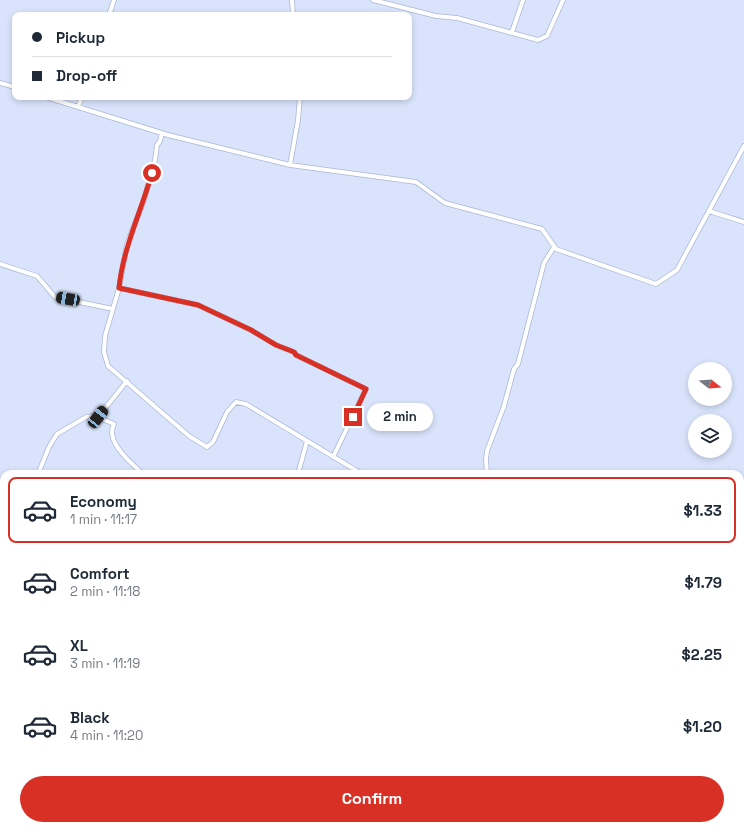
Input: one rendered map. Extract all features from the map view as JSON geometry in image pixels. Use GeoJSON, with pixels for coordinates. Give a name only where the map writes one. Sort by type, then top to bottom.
{"type":"FeatureCollection","features":[{"type":"Feature","properties":{"kind":"street"},"geometry":{"type":"LineString","coordinates":[[110,12],[114,0]]}},
{"type":"Feature","properties":{"kind":"street"},"geometry":{"type":"LineString","coordinates":[[292,0],[293,12]]}},
{"type":"Feature","properties":{"kind":"street"},"geometry":{"type":"LineString","coordinates":[[373,0],[436,16],[458,18],[538,40],[546,36],[563,0]]}},
{"type":"Feature","properties":{"kind":"street"},"geometry":{"type":"LineString","coordinates":[[512,32],[523,0]]}},
{"type":"Feature","properties":{"kind":"street"},"geometry":{"type":"LineString","coordinates":[[0,83],[12,87]]}},
{"type":"Feature","properties":{"kind":"street"},"geometry":{"type":"LineString","coordinates":[[56,100],[162,133],[290,165],[416,182],[444,203],[542,229],[556,250],[656,284],[677,270],[744,146]]}},
{"type":"Feature","properties":{"kind":"street"},"geometry":{"type":"LineString","coordinates":[[78,107],[81,100]]}},
{"type":"Feature","properties":{"kind":"street"},"geometry":{"type":"LineString","coordinates":[[290,165],[298,120],[300,100]]}},
{"type":"Feature","properties":{"kind":"street"},"geometry":{"type":"LineString","coordinates":[[162,133],[160,141],[157,145],[155,160],[144,200],[127,244],[119,288],[105,336],[104,352],[108,366],[189,436],[207,447],[212,442],[227,412],[236,402],[246,404],[355,470]]}},
{"type":"Feature","properties":{"kind":"street"},"geometry":{"type":"LineString","coordinates":[[709,211],[744,222]]}},
{"type":"Feature","properties":{"kind":"street"},"geometry":{"type":"LineString","coordinates":[[487,470],[487,452],[504,406],[514,369],[518,364],[544,263],[554,247]]}},
{"type":"Feature","properties":{"kind":"street"},"geometry":{"type":"LineString","coordinates":[[0,264],[37,276],[55,297],[113,309]]}},
{"type":"Feature","properties":{"kind":"street"},"geometry":{"type":"LineString","coordinates":[[119,288],[198,305],[251,330],[276,345],[294,352],[296,355],[366,389],[334,457]]}},
{"type":"Feature","properties":{"kind":"street"},"geometry":{"type":"LineString","coordinates":[[98,417],[127,381]]}},
{"type":"Feature","properties":{"kind":"street"},"geometry":{"type":"LineString","coordinates":[[40,470],[49,447],[57,434],[86,416],[98,417],[114,424],[112,433],[117,446],[139,470]]}},
{"type":"Feature","properties":{"kind":"street"},"geometry":{"type":"LineString","coordinates":[[299,470],[307,441]]}},
{"type":"Feature","properties":{"kind":"route"},"geometry":{"type":"LineString","coordinates":[[152,173],[144,200],[127,244],[120,273],[119,288],[198,305],[251,330],[276,345],[294,352],[296,355],[366,389],[353,417]]}}]}
